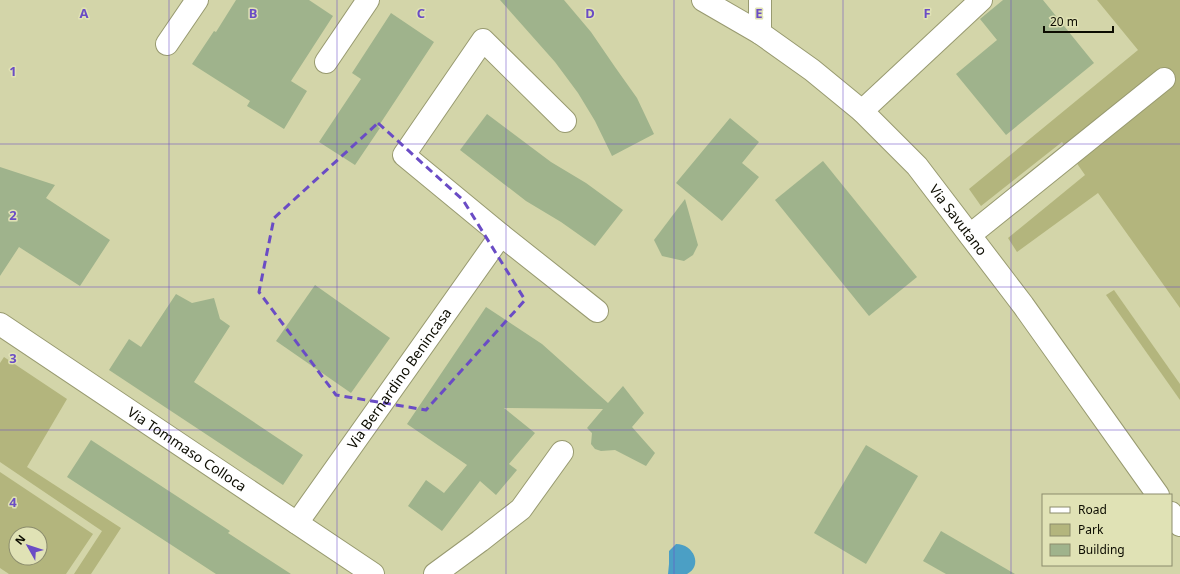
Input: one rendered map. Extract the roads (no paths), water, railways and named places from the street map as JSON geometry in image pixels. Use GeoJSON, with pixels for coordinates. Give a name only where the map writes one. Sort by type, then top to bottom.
{"type":"FeatureCollection","features":[{"type":"Feature","properties":{"kind":"street"},"geometry":{"type":"LineString","coordinates":[[167,44],[197,0]]}},
{"type":"Feature","properties":{"kind":"street"},"geometry":{"type":"LineString","coordinates":[[326,62],[368,0]]}},
{"type":"Feature","properties":{"kind":"street","name":"Via Savutano"},"geometry":{"type":"LineString","coordinates":[[703,0],[760,33],[812,70],[862,111],[917,166],[1023,305],[1157,494]]}},
{"type":"Feature","properties":{"kind":"street"},"geometry":{"type":"LineString","coordinates":[[760,0],[760,33]]}},
{"type":"Feature","properties":{"kind":"street"},"geometry":{"type":"LineString","coordinates":[[862,111],[981,0]]}},
{"type":"Feature","properties":{"kind":"street"},"geometry":{"type":"LineString","coordinates":[[565,121],[483,40],[404,155],[501,235],[598,311]]}},
{"type":"Feature","properties":{"kind":"street"},"geometry":{"type":"LineString","coordinates":[[970,235],[1164,79]]}},
{"type":"Feature","properties":{"kind":"street","name":"Via Bernardino Benincasa"},"geometry":{"type":"LineString","coordinates":[[297,523],[501,235]]}},
{"type":"Feature","properties":{"kind":"street","name":"Via Tommaso Colloca"},"geometry":{"type":"LineString","coordinates":[[0,324],[373,574]]}},
{"type":"Feature","properties":{"kind":"street"},"geometry":{"type":"LineString","coordinates":[[435,574],[521,509],[562,452]]}},
{"type":"Feature","properties":{"kind":"street"},"geometry":{"type":"LineString","coordinates":[[1172,514],[1180,525]]}},
{"type":"Feature","properties":{"kind":"water"},"geometry":{"type":"Polygon","coordinates":[[[676,544],[688,548],[692,551],[694,556],[695,566],[687,574],[668,574],[669,551],[676,544]]]}}]}
